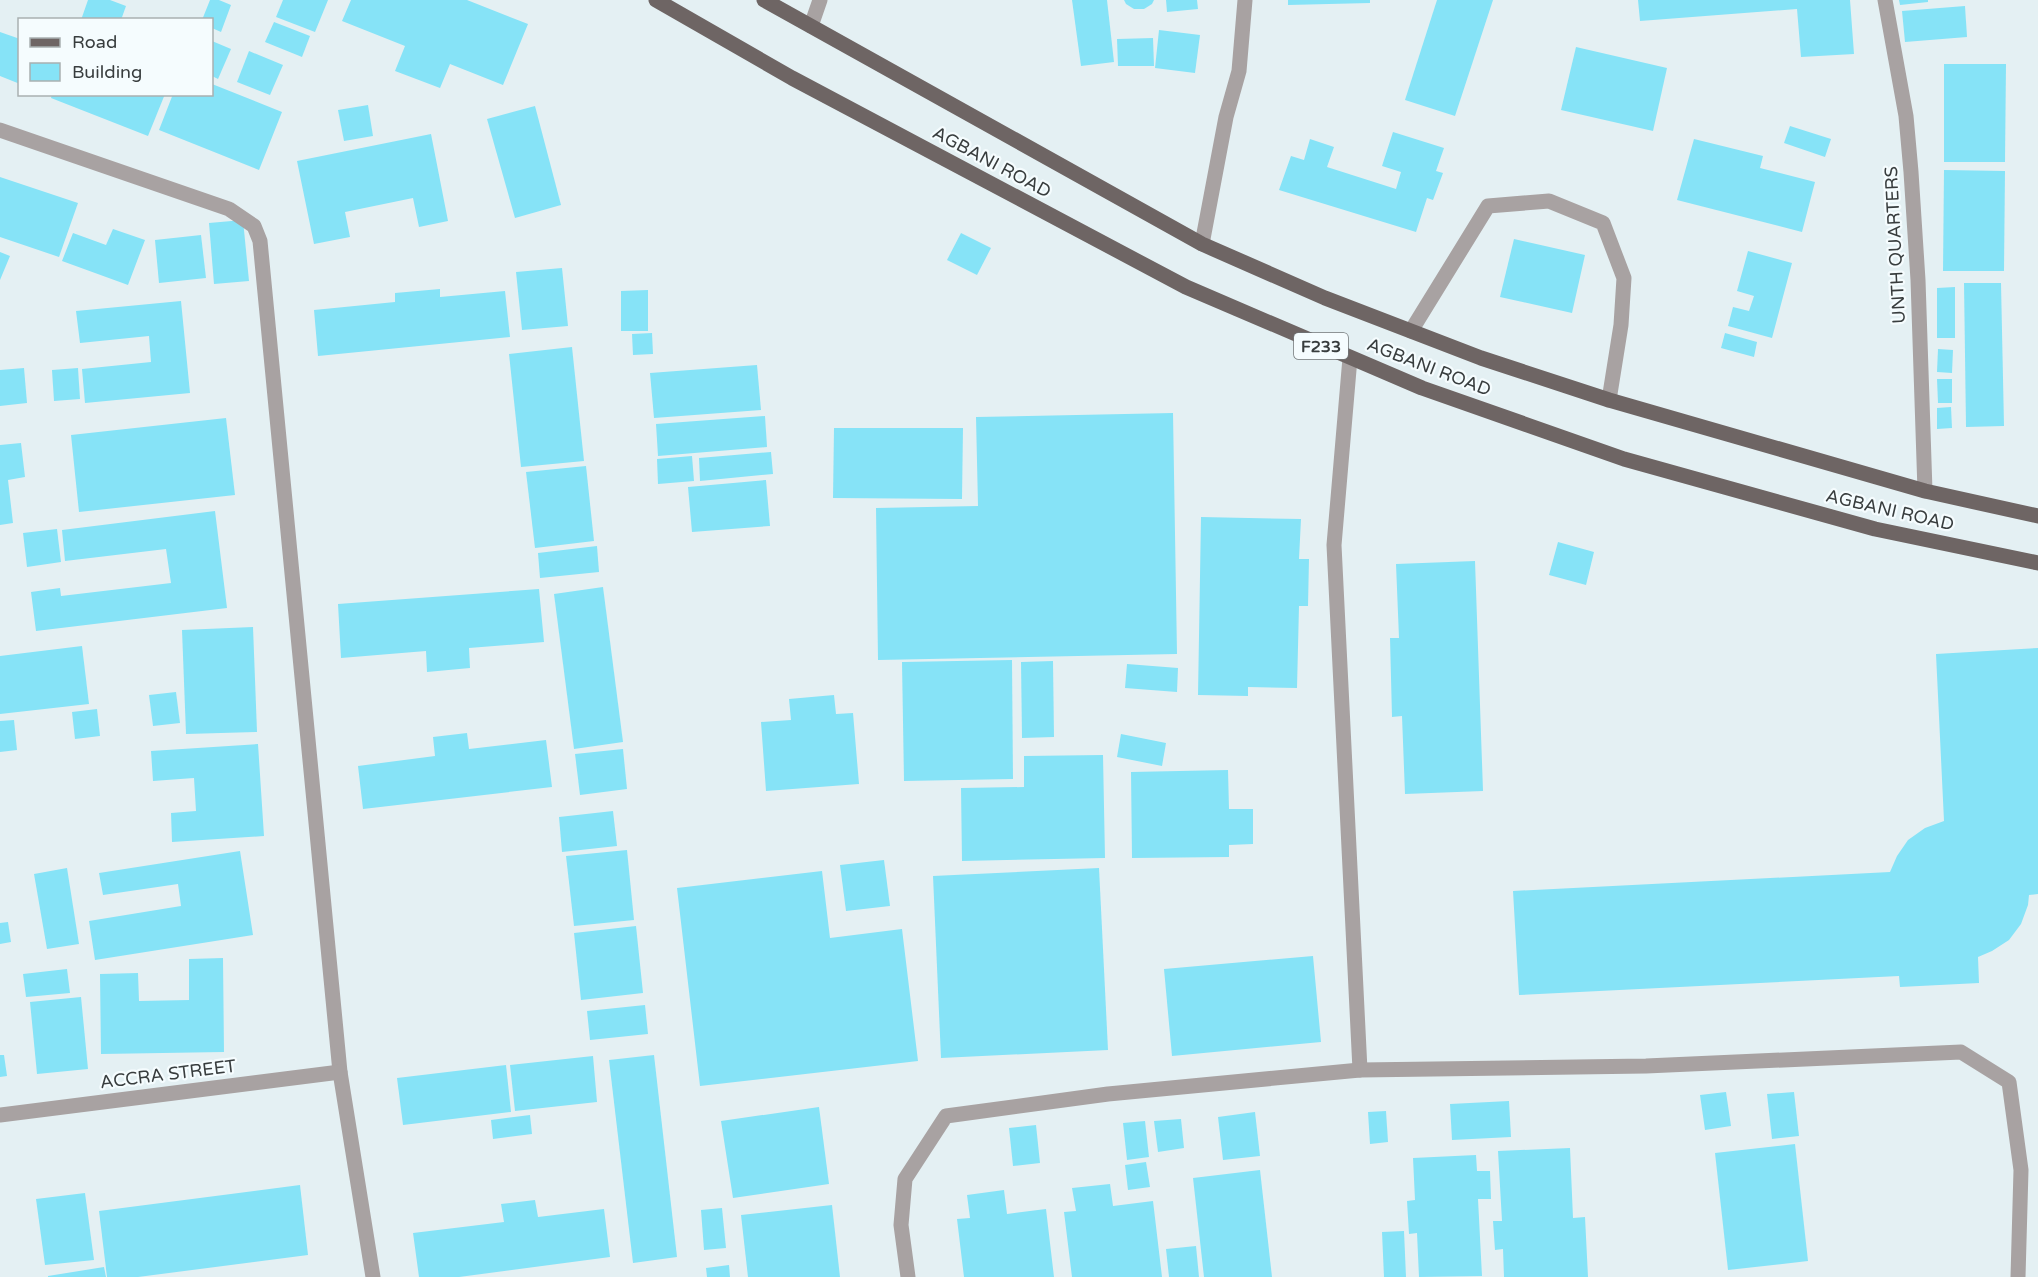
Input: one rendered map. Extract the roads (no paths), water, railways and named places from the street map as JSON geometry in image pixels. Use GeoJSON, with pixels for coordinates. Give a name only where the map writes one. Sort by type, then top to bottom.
{"type":"FeatureCollection","features":[{"type":"Feature","properties":{"kind":"main road","name":"AGBANI ROAD"},"geometry":{"type":"LineString","coordinates":[[656,0],[792,78],[1176,281],[1422,388],[1623,459],[1875,529],[2038,563]]}},
{"type":"Feature","properties":{"kind":"main road","name":"AGBANI ROAD"},"geometry":{"type":"LineString","coordinates":[[764,0],[1202,243],[1325,298],[1481,358],[1609,400],[1924,491],[2038,516]]}},
{"type":"Feature","properties":{"kind":"street"},"geometry":{"type":"LineString","coordinates":[[811,26],[820,0]]}},
{"type":"Feature","properties":{"kind":"street"},"geometry":{"type":"LineString","coordinates":[[1202,243],[1226,117],[1239,71],[1245,0]]}},
{"type":"Feature","properties":{"kind":"street","name":"UNTH QUARTERS"},"geometry":{"type":"LineString","coordinates":[[1885,0],[1906,116],[1911,172],[1918,280],[1924,491]]}},
{"type":"Feature","properties":{"kind":"street"},"geometry":{"type":"LineString","coordinates":[[0,130],[229,209],[254,226],[260,241],[340,1072],[373,1277]]}},
{"type":"Feature","properties":{"kind":"street"},"geometry":{"type":"LineString","coordinates":[[1411,331],[1488,206],[1549,201],[1603,223],[1624,278],[1621,325],[1609,400]]}},
{"type":"Feature","properties":{"kind":"street"},"geometry":{"type":"LineString","coordinates":[[1350,358],[1334,545],[1360,1070]]}},
{"type":"Feature","properties":{"kind":"street"},"geometry":{"type":"LineString","coordinates":[[909,1277],[901,1225],[904,1179],[946,1116],[1107,1094],[1360,1070],[1646,1066],[1961,1052],[2009,1082],[2021,1170],[2018,1277]]}},
{"type":"Feature","properties":{"kind":"street","name":"ACCRA STREET"},"geometry":{"type":"LineString","coordinates":[[0,1115],[340,1072]]}}]}
